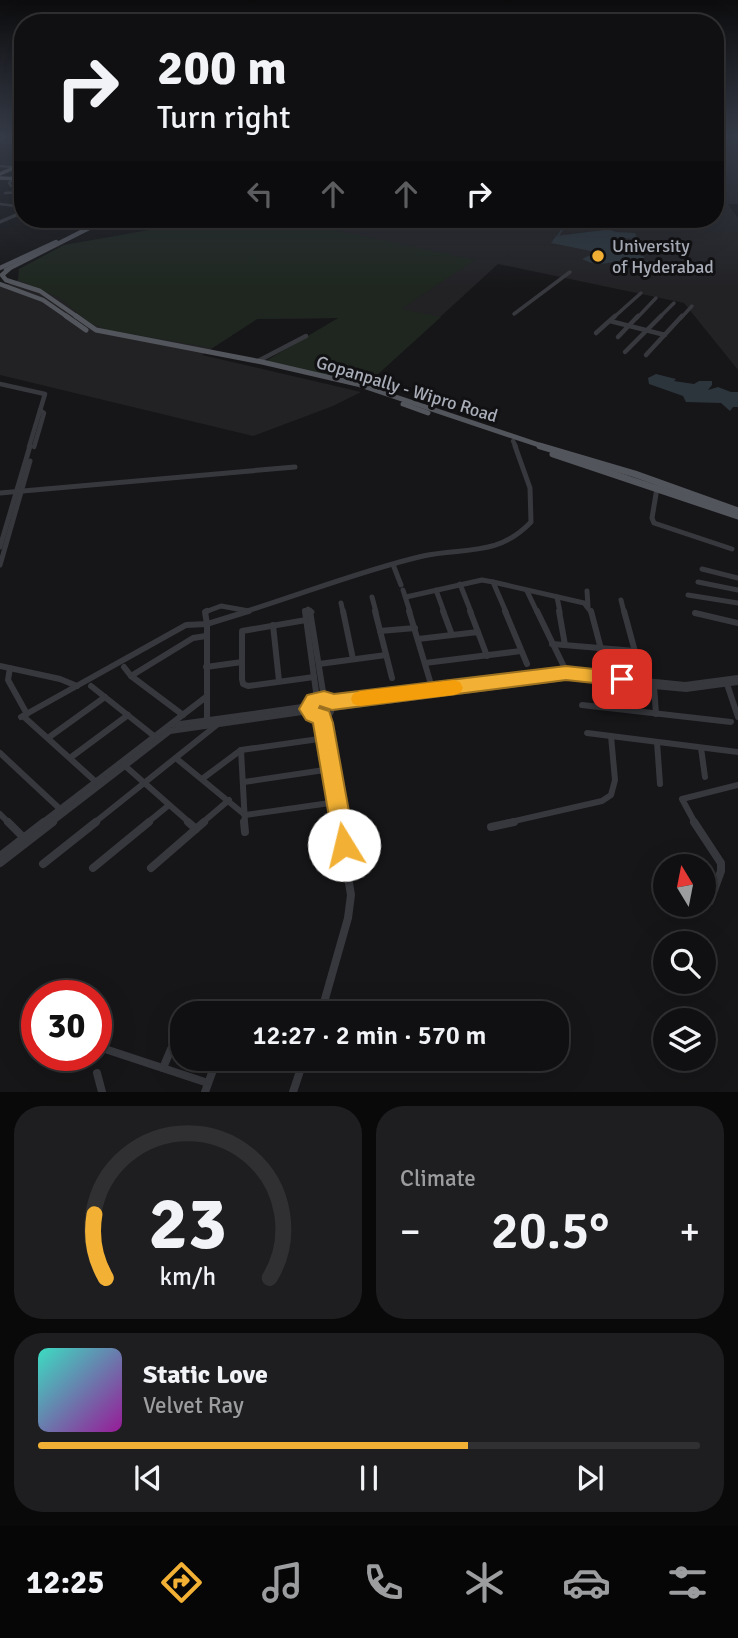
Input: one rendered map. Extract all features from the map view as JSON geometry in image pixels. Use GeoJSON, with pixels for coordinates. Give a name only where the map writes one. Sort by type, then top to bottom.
{"type":"FeatureCollection","features":[{"type":"Feature","properties":{"kind":"main road"},"geometry":{"type":"LineString","coordinates":[[0,270],[84,228]]}},
{"type":"Feature","properties":{"kind":"main road"},"geometry":{"type":"LineString","coordinates":[[2,281],[2,275],[9,269],[89,228]]}},
{"type":"Feature","properties":{"kind":"main road"},"geometry":{"type":"LineString","coordinates":[[0,270],[9,269]]}},
{"type":"Feature","properties":{"kind":"main road","name":"Gopanpally - Wipro Road"},"geometry":{"type":"LineString","coordinates":[[2,281],[35,292],[53,303],[57,310]]}},
{"type":"Feature","properties":{"kind":"main road","name":"Gopanpally - Wipro Road"},"geometry":{"type":"LineString","coordinates":[[2,281],[38,298],[85,330],[258,361],[346,384],[738,513]]}},
{"type":"Feature","properties":{"kind":"main road","name":"Gopanpally - Wipro Road"},"geometry":{"type":"LineString","coordinates":[[2,281],[40,290],[89,327],[346,384],[513,442],[657,488],[669,489]]}},
{"type":"Feature","properties":{"kind":"street"},"geometry":{"type":"LineString","coordinates":[[5,193],[14,192]]}},
{"type":"Feature","properties":{"kind":"street"},"geometry":{"type":"LineString","coordinates":[[513,314],[570,272]]}},
{"type":"Feature","properties":{"kind":"street"},"geometry":{"type":"LineString","coordinates":[[596,333],[641,293]]}},
{"type":"Feature","properties":{"kind":"street"},"geometry":{"type":"LineString","coordinates":[[618,337],[656,298]]}},
{"type":"Feature","properties":{"kind":"street"},"geometry":{"type":"LineString","coordinates":[[625,352],[674,303]]}},
{"type":"Feature","properties":{"kind":"street"},"geometry":{"type":"LineString","coordinates":[[646,355],[692,306]]}},
{"type":"Feature","properties":{"kind":"street"},"geometry":{"type":"LineString","coordinates":[[610,321],[665,335]]}},
{"type":"Feature","properties":{"kind":"street"},"geometry":{"type":"LineString","coordinates":[[258,361],[306,336]]}},
{"type":"Feature","properties":{"kind":"street"},"geometry":{"type":"LineString","coordinates":[[268,349],[275,352]]}},
{"type":"Feature","properties":{"kind":"street"},"geometry":{"type":"LineString","coordinates":[[0,384],[45,394],[0,565]]}},
{"type":"Feature","properties":{"kind":"street"},"geometry":{"type":"LineString","coordinates":[[24,716],[186,625],[207,624],[252,611],[424,556],[486,549],[524,531],[531,522],[530,488],[524,465],[513,442]]}},
{"type":"Feature","properties":{"kind":"street"},"geometry":{"type":"LineString","coordinates":[[0,493],[295,467]]}},
{"type":"Feature","properties":{"kind":"street"},"geometry":{"type":"LineString","coordinates":[[657,488],[652,518],[654,523],[732,548]]}},
{"type":"Feature","properties":{"kind":"street"},"geometry":{"type":"LineString","coordinates":[[0,547],[19,491]]}},
{"type":"Feature","properties":{"kind":"street"},"geometry":{"type":"LineString","coordinates":[[394,567],[406,597],[433,692]]}},
{"type":"Feature","properties":{"kind":"street"},"geometry":{"type":"LineString","coordinates":[[702,569],[738,578]]}},
{"type":"Feature","properties":{"kind":"street"},"geometry":{"type":"LineString","coordinates":[[406,597],[482,580],[588,606]]}},
{"type":"Feature","properties":{"kind":"street"},"geometry":{"type":"LineString","coordinates":[[493,582],[527,664]]}},
{"type":"Feature","properties":{"kind":"street"},"geometry":{"type":"LineString","coordinates":[[698,582],[738,590]]}},
{"type":"Feature","properties":{"kind":"street"},"geometry":{"type":"LineString","coordinates":[[460,584],[487,656]]}},
{"type":"Feature","properties":{"kind":"street"},"geometry":{"type":"LineString","coordinates":[[436,590],[452,635]]}},
{"type":"Feature","properties":{"kind":"street"},"geometry":{"type":"LineString","coordinates":[[527,591],[567,675]]}},
{"type":"Feature","properties":{"kind":"street"},"geometry":{"type":"LineString","coordinates":[[587,591],[588,606],[601,649]]}},
{"type":"Feature","properties":{"kind":"street"},"geometry":{"type":"LineString","coordinates":[[688,595],[738,603]]}},
{"type":"Feature","properties":{"kind":"street"},"geometry":{"type":"LineString","coordinates":[[372,597],[392,678]]}},
{"type":"Feature","properties":{"kind":"street"},"geometry":{"type":"LineString","coordinates":[[556,597],[565,645]]}},
{"type":"Feature","properties":{"kind":"street"},"geometry":{"type":"LineString","coordinates":[[621,600],[643,681]]}},
{"type":"Feature","properties":{"kind":"street"},"geometry":{"type":"LineString","coordinates":[[341,603],[353,659]]}},
{"type":"Feature","properties":{"kind":"street"},"geometry":{"type":"LineString","coordinates":[[207,719],[205,612],[215,606],[252,611]]}},
{"type":"Feature","properties":{"kind":"street"},"geometry":{"type":"LineString","coordinates":[[321,698],[310,609],[304,610],[316,664],[314,677],[321,698],[332,705],[567,675],[685,685],[738,680]]}},
{"type":"Feature","properties":{"kind":"street"},"geometry":{"type":"LineString","coordinates":[[695,613],[738,624]]}},
{"type":"Feature","properties":{"kind":"street"},"geometry":{"type":"LineString","coordinates":[[306,620],[240,633],[245,685],[314,677]]}},
{"type":"Feature","properties":{"kind":"street"},"geometry":{"type":"LineString","coordinates":[[273,625],[279,681]]}},
{"type":"Feature","properties":{"kind":"street"},"geometry":{"type":"LineString","coordinates":[[380,631],[415,628]]}},
{"type":"Feature","properties":{"kind":"street"},"geometry":{"type":"LineString","coordinates":[[418,639],[478,632]]}},
{"type":"Feature","properties":{"kind":"street"},"geometry":{"type":"LineString","coordinates":[[131,676],[193,638],[206,636]]}},
{"type":"Feature","properties":{"kind":"street"},"geometry":{"type":"LineString","coordinates":[[552,644],[635,651]]}},
{"type":"Feature","properties":{"kind":"street"},"geometry":{"type":"LineString","coordinates":[[425,663],[521,651]]}},
{"type":"Feature","properties":{"kind":"street"},"geometry":{"type":"LineString","coordinates":[[316,664],[386,655]]}},
{"type":"Feature","properties":{"kind":"street"},"geometry":{"type":"LineString","coordinates":[[206,667],[242,663]]}},
{"type":"Feature","properties":{"kind":"street"},"geometry":{"type":"LineString","coordinates":[[0,666],[60,679],[76,686]]}},
{"type":"Feature","properties":{"kind":"street"},"geometry":{"type":"LineString","coordinates":[[124,667],[131,676],[183,715]]}},
{"type":"Feature","properties":{"kind":"street"},"geometry":{"type":"LineString","coordinates":[[10,668],[8,680],[24,716],[96,782]]}},
{"type":"Feature","properties":{"kind":"street"},"geometry":{"type":"LineString","coordinates":[[567,675],[686,689],[738,680]]}},
{"type":"Feature","properties":{"kind":"street"},"geometry":{"type":"LineString","coordinates":[[727,684],[736,702],[738,716]]}},
{"type":"Feature","properties":{"kind":"street"},"geometry":{"type":"LineString","coordinates":[[91,686],[154,736]]}},
{"type":"Feature","properties":{"kind":"street"},"geometry":{"type":"LineString","coordinates":[[654,686],[656,714]]}},
{"type":"Feature","properties":{"kind":"street"},"geometry":{"type":"LineString","coordinates":[[4,853],[124,765],[206,697]]}},
{"type":"Feature","properties":{"kind":"street"},"geometry":{"type":"LineString","coordinates":[[48,738],[105,698]]}},
{"type":"Feature","properties":{"kind":"street"},"geometry":{"type":"LineString","coordinates":[[173,727],[309,708],[321,698]]}},
{"type":"Feature","properties":{"kind":"street"},"geometry":{"type":"LineString","coordinates":[[322,717],[330,713],[332,705]]}},
{"type":"Feature","properties":{"kind":"street"},"geometry":{"type":"LineString","coordinates":[[582,705],[731,722]]}},
{"type":"Feature","properties":{"kind":"street"},"geometry":{"type":"LineString","coordinates":[[0,863],[4,853],[23,837],[154,736],[173,727],[207,719],[309,708],[322,717],[337,802],[350,906],[324,1001]]}},
{"type":"Feature","properties":{"kind":"street"},"geometry":{"type":"LineString","coordinates":[[69,758],[128,715]]}},
{"type":"Feature","properties":{"kind":"street"},"geometry":{"type":"LineString","coordinates":[[43,864],[220,722]]}},
{"type":"Feature","properties":{"kind":"street"},"geometry":{"type":"LineString","coordinates":[[587,733],[738,752]]}},
{"type":"Feature","properties":{"kind":"street"},"geometry":{"type":"LineString","coordinates":[[491,827],[601,801],[611,795],[615,780],[611,736]]}},
{"type":"Feature","properties":{"kind":"street"},"geometry":{"type":"LineString","coordinates":[[202,779],[241,750],[326,738]]}},
{"type":"Feature","properties":{"kind":"street"},"geometry":{"type":"LineString","coordinates":[[657,742],[660,784]]}},
{"type":"Feature","properties":{"kind":"street"},"geometry":{"type":"LineString","coordinates":[[701,748],[705,776]]}},
{"type":"Feature","properties":{"kind":"street"},"geometry":{"type":"LineString","coordinates":[[241,750],[245,832]]}},
{"type":"Feature","properties":{"kind":"street"},"geometry":{"type":"LineString","coordinates":[[0,753],[60,809]]}},
{"type":"Feature","properties":{"kind":"street"},"geometry":{"type":"LineString","coordinates":[[177,759],[245,815]]}},
{"type":"Feature","properties":{"kind":"street"},"geometry":{"type":"LineString","coordinates":[[124,765],[196,829]]}},
{"type":"Feature","properties":{"kind":"street"},"geometry":{"type":"LineString","coordinates":[[244,782],[331,769]]}},
{"type":"Feature","properties":{"kind":"street"},"geometry":{"type":"LineString","coordinates":[[715,854],[682,799],[738,785]]}},
{"type":"Feature","properties":{"kind":"street"},"geometry":{"type":"LineString","coordinates":[[151,868],[229,800]]}},
{"type":"Feature","properties":{"kind":"street"},"geometry":{"type":"LineString","coordinates":[[245,815],[337,802]]}},
{"type":"Feature","properties":{"kind":"street"},"geometry":{"type":"LineString","coordinates":[[93,868],[169,805]]}},
{"type":"Feature","properties":{"kind":"street"},"geometry":{"type":"LineString","coordinates":[[0,814],[23,837]]}},
{"type":"Feature","properties":{"kind":"street"},"geometry":{"type":"LineString","coordinates":[[716,855],[721,863],[716,885]]}},
{"type":"Feature","properties":{"kind":"street"},"geometry":{"type":"LineString","coordinates":[[112,1051],[163,1068],[206,1088],[213,1071]]}},
{"type":"Feature","properties":{"kind":"street"},"geometry":{"type":"LineString","coordinates":[[163,1068],[170,1051]]}},
{"type":"Feature","properties":{"kind":"street"},"geometry":{"type":"LineString","coordinates":[[293,1092],[299,1071]]}},
{"type":"Feature","properties":{"kind":"street"},"geometry":{"type":"LineString","coordinates":[[97,1073],[102,1092]]}},
{"type":"Feature","properties":{"kind":"shaded area"},"geometry":{"type":"Polygon","coordinates":[[[724,187],[738,187],[738,204],[728,204],[738,218],[738,370],[684,303],[498,264],[366,385],[338,318],[257,319],[202,355],[361,392],[333,406],[253,436],[0,375],[0,287],[154,228],[724,228],[724,187]]]}},
{"type":"Feature","properties":{"kind":"shaded area"},"geometry":{"type":"Polygon","coordinates":[[[160,228],[326,228],[475,260],[401,309],[441,317],[366,385],[264,362],[338,318],[257,319],[212,348],[107,330],[88,322],[60,298],[18,280],[19,269],[64,245],[160,228]]]}},
{"type":"Feature","properties":{"kind":"shaded area"},"geometry":{"type":"Polygon","coordinates":[[[603,228],[635,233],[638,239],[618,238],[629,242],[622,246],[634,249],[636,254],[645,257],[642,259],[674,271],[658,272],[625,262],[595,263],[582,259],[596,252],[551,243],[556,236],[604,230],[603,228]]]}},
{"type":"Feature","properties":{"kind":"shaded area"},"geometry":{"type":"Polygon","coordinates":[[[656,374],[676,379],[674,381],[694,384],[699,381],[712,381],[708,390],[718,387],[738,392],[738,407],[733,407],[730,411],[721,403],[686,402],[683,396],[649,384],[648,378],[656,374]]]}},
{"type":"Feature","properties":{"kind":"waterway"},"geometry":{"type":"LineString","coordinates":[[558,236],[563,228]]}},
{"type":"Feature","properties":{"kind":"slow traffic"},"geometry":{"type":"LineString","coordinates":[[360,699],[454,688]]}},
{"type":"Feature","properties":{"kind":"place","name":"University of Hyderabad"},"geometry":{"type":"Point","coordinates":[598,256]}},
{"type":"Feature","properties":{"kind":"route"},"geometry":{"type":"LineString","coordinates":[[344,845],[322,717],[313,715],[309,709],[314,700],[324,698],[332,702],[566,673],[622,679]]}}]}
